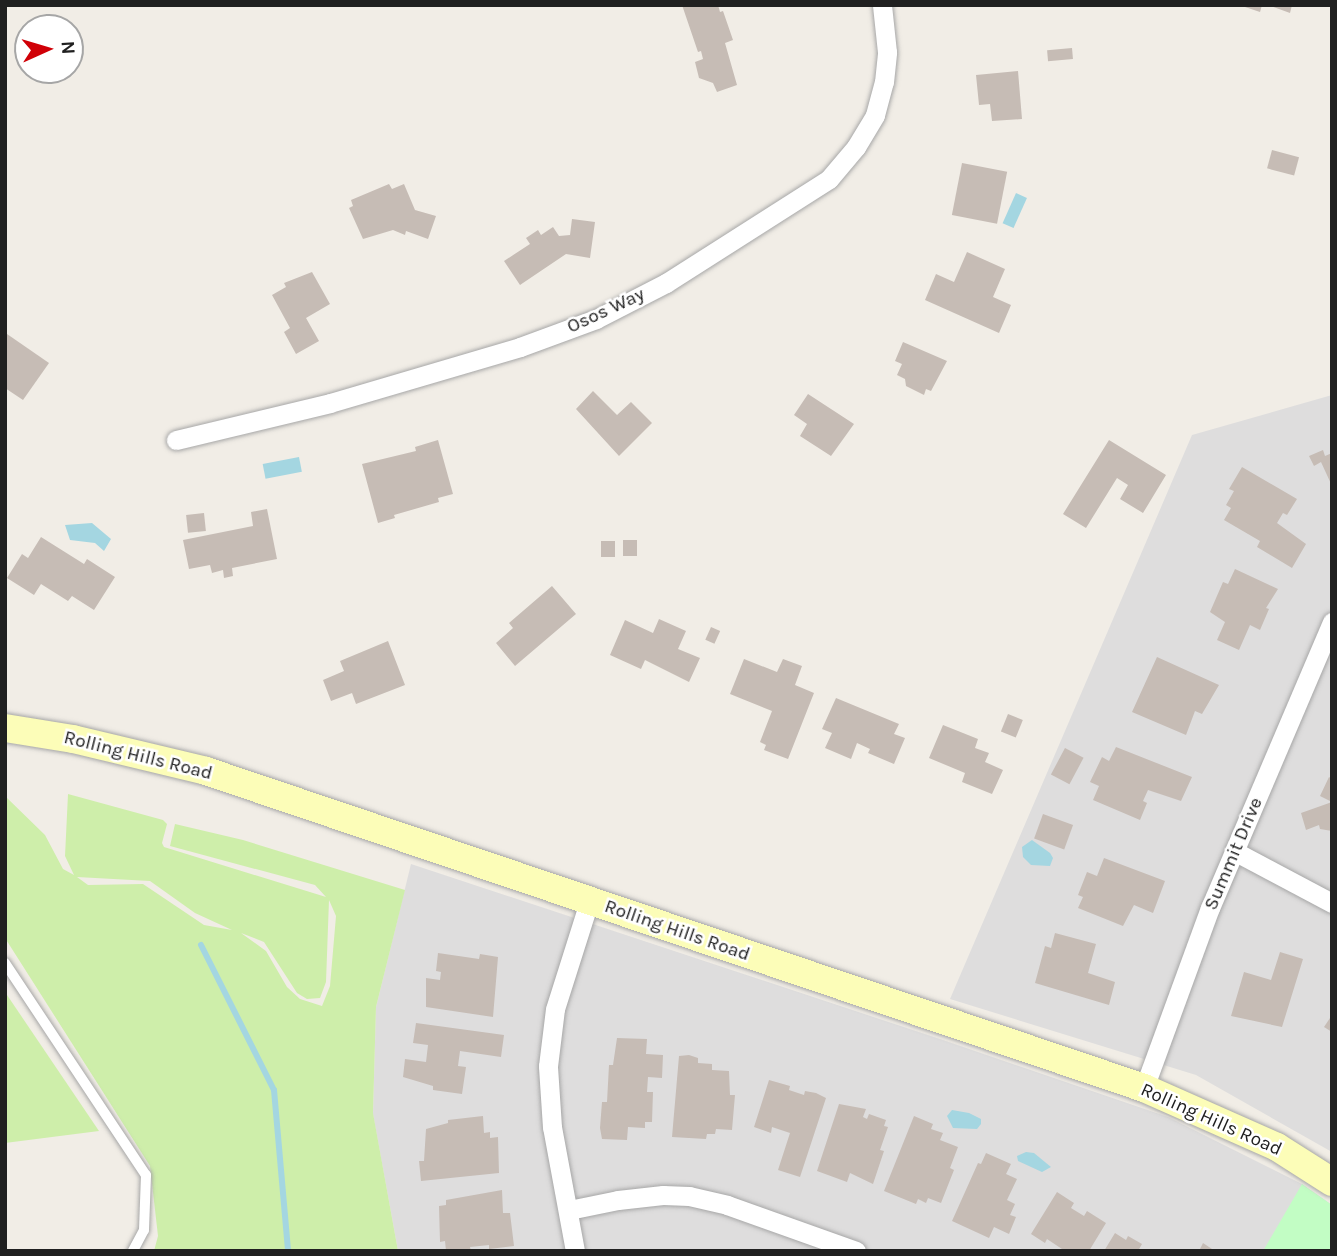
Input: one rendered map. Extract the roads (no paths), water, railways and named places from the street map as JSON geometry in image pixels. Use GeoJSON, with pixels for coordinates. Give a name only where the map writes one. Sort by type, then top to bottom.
{"type":"FeatureCollection","features":[{"type":"Feature","properties":{"kind":"street","name":"Osos Way"},"geometry":{"type":"LineString","coordinates":[[176,440],[330,403],[520,347],[596,319],[666,283],[829,178],[856,147],[875,114],[884,82],[887,52],[882,5]]}},
{"type":"Feature","properties":{"kind":"street","name":"Summit Drive"},"geometry":{"type":"LineString","coordinates":[[1144,1088],[1210,908],[1332,622]]}},
{"type":"Feature","properties":{"kind":"street","name":"Rolling Hills Road"},"geometry":{"type":"LineString","coordinates":[[5,728],[73,739],[206,771],[1144,1088],[1277,1147],[1332,1182]]}},
{"type":"Feature","properties":{"kind":"street"},"geometry":{"type":"LineString","coordinates":[[1236,852],[1332,903]]}},
{"type":"Feature","properties":{"kind":"street"},"geometry":{"type":"LineString","coordinates":[[575,1251],[552,1127],[548,1066],[555,1009],[589,902]]}},
{"type":"Feature","properties":{"kind":"street"},"geometry":{"type":"LineString","coordinates":[[569,1210],[618,1200],[663,1195],[689,1196],[727,1205],[856,1251]]}},
{"type":"Feature","properties":{"kind":"lane"},"geometry":{"type":"LineString","coordinates":[[5,963],[146,1175],[144,1230],[133,1251]]}},
{"type":"Feature","properties":{"kind":"water"},"geometry":{"type":"Polygon","coordinates":[[[1016,193],[1027,198],[1014,228],[1003,223],[1016,193]]]}},
{"type":"Feature","properties":{"kind":"water"},"geometry":{"type":"Polygon","coordinates":[[[299,457],[302,472],[266,479],[263,464],[299,457]]]}},
{"type":"Feature","properties":{"kind":"water"},"geometry":{"type":"Polygon","coordinates":[[[92,523],[111,539],[104,551],[95,543],[70,540],[65,525],[92,523]]]}},
{"type":"Feature","properties":{"kind":"water"},"geometry":{"type":"Polygon","coordinates":[[[1032,840],[1050,853],[1053,858],[1050,866],[1031,865],[1023,857],[1022,847],[1032,840]]]}},
{"type":"Feature","properties":{"kind":"water"},"geometry":{"type":"Polygon","coordinates":[[[952,1110],[969,1113],[981,1119],[981,1124],[977,1129],[953,1128],[947,1116],[952,1110]]]}},
{"type":"Feature","properties":{"kind":"water"},"geometry":{"type":"Polygon","coordinates":[[[1026,1152],[1034,1153],[1051,1167],[1042,1172],[1018,1161],[1017,1156],[1026,1152]]]}},
{"type":"Feature","properties":{"kind":"waterway"},"geometry":{"type":"LineString","coordinates":[[201,945],[274,1090],[288,1251]]}}]}
